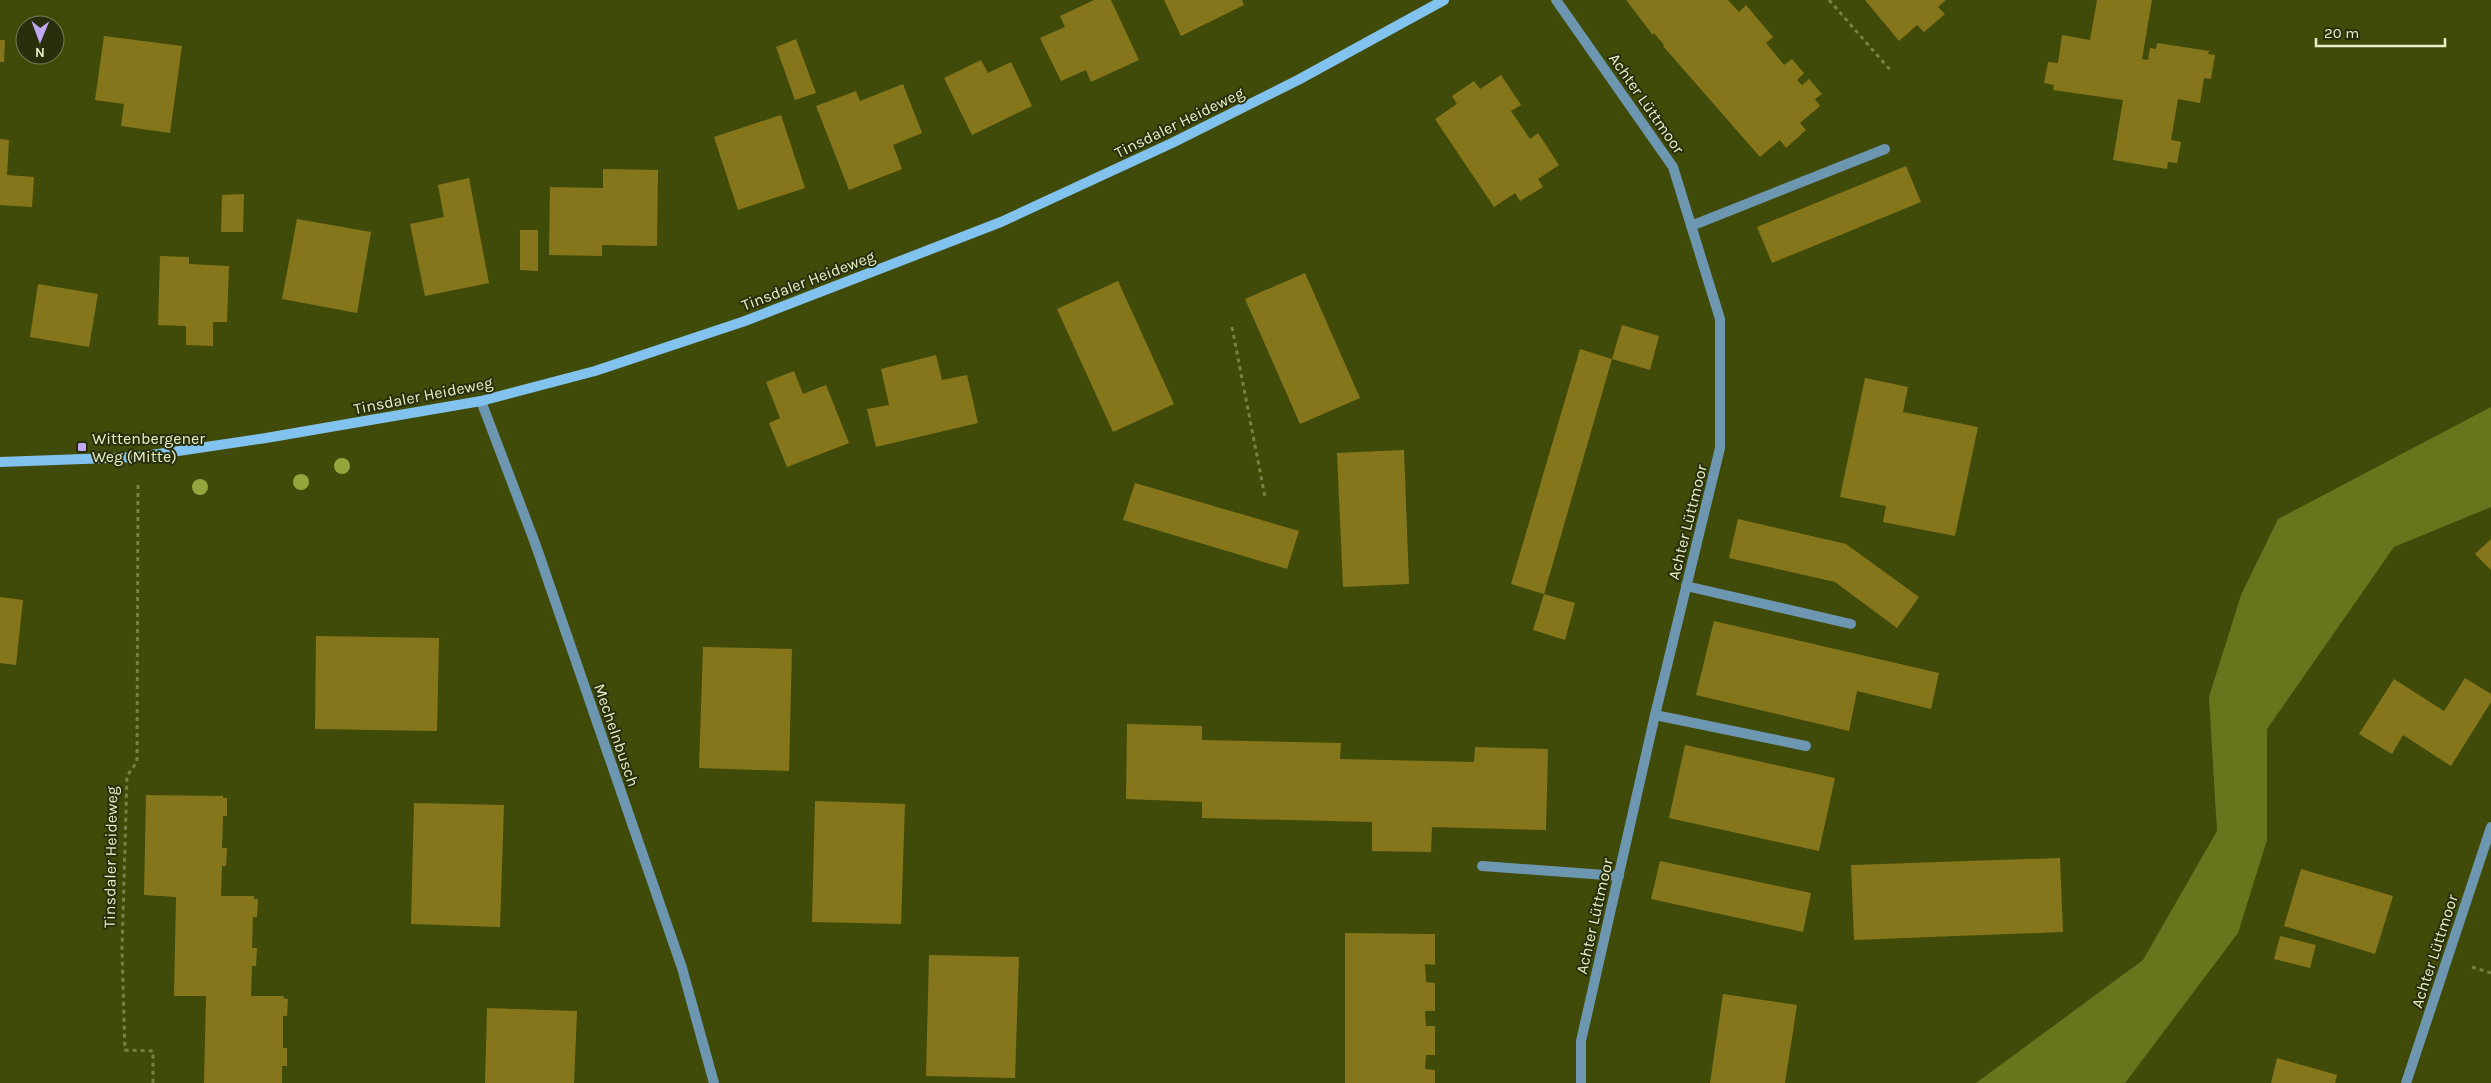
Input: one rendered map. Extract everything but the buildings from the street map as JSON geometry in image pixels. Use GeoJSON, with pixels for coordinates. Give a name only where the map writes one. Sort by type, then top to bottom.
{"type":"FeatureCollection","features":[{"type":"Feature","properties":{"kind":"street","name":"Tinsdaler Heideweg"},"geometry":{"type":"LineString","coordinates":[[0,462],[138,457],[276,437],[481,401],[594,371],[745,321],[1001,222],[1172,143],[1290,84],[1444,0]]}},
{"type":"Feature","properties":{"kind":"street","name":"Achter Lüttmoor"},"geometry":{"type":"LineString","coordinates":[[1556,0],[1673,167],[1720,318],[1720,448],[1655,715],[1581,1040],[1581,1083]]}},
{"type":"Feature","properties":{"kind":"street"},"geometry":{"type":"LineString","coordinates":[[1691,226],[1885,149]]}},
{"type":"Feature","properties":{"kind":"street","name":"Mechelnbusch"},"geometry":{"type":"LineString","coordinates":[[481,401],[535,543],[682,968],[714,1083]]}},
{"type":"Feature","properties":{"kind":"street"},"geometry":{"type":"LineString","coordinates":[[1686,586],[1851,624]]}},
{"type":"Feature","properties":{"kind":"street"},"geometry":{"type":"LineString","coordinates":[[1655,715],[1806,746]]}},
{"type":"Feature","properties":{"kind":"street","name":"Achter Lüttmoor"},"geometry":{"type":"LineString","coordinates":[[2406,1083],[2491,828]]}},
{"type":"Feature","properties":{"kind":"street"},"geometry":{"type":"LineString","coordinates":[[1482,866],[1619,876]]}},
{"type":"Feature","properties":{"kind":"path"},"geometry":{"type":"LineString","coordinates":[[1829,0],[1892,72]]}},
{"type":"Feature","properties":{"kind":"path"},"geometry":{"type":"LineString","coordinates":[[1232,327],[1265,497]]}},
{"type":"Feature","properties":{"kind":"path","name":"Tinsdaler Heideweg"},"geometry":{"type":"LineString","coordinates":[[138,457],[137,762],[127,776],[123,977],[125,1050],[153,1051],[153,1083]]}},
{"type":"Feature","properties":{"kind":"green space"},"geometry":{"type":"Polygon","coordinates":[[[2491,407],[2491,507],[2394,547],[2267,729],[2267,840],[2238,933],[2125,1083],[1976,1083],[2143,960],[2217,831],[2209,697],[2241,595],[2278,519],[2491,407]]]}},
{"type":"Feature","properties":{"kind":"place","name":"Wittenbergener Weg (Mitte)"},"geometry":{"type":"Point","coordinates":[82,447]}}]}
